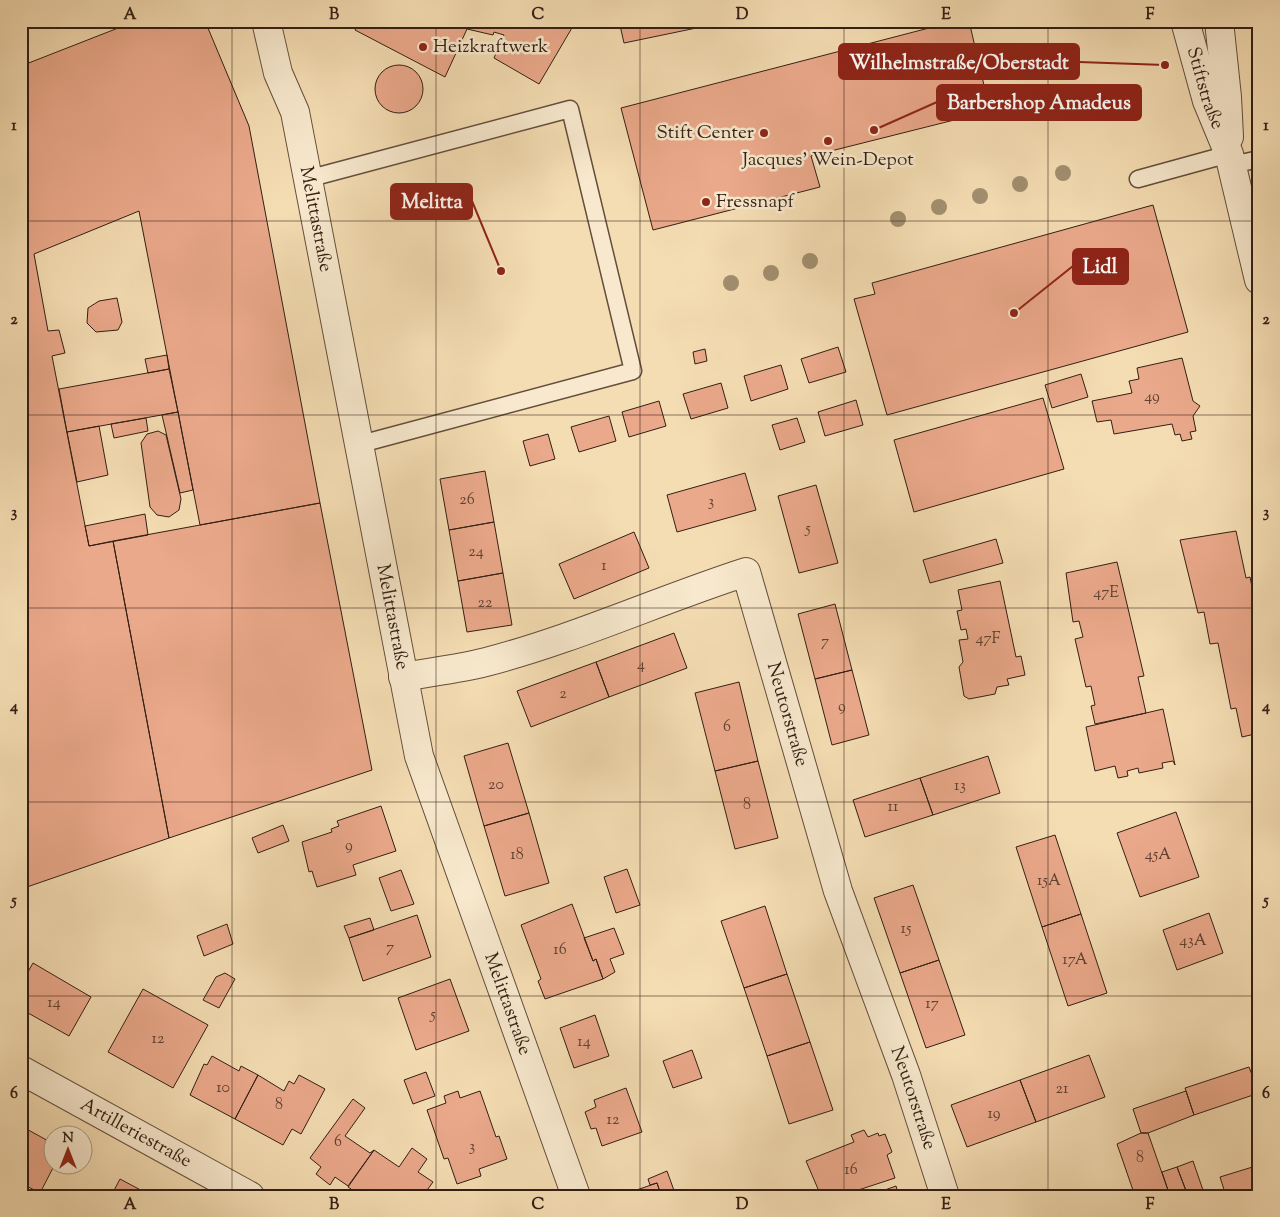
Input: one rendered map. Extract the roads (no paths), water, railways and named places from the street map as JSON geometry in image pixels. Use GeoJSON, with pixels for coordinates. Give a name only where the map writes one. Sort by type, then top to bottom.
{"type":"FeatureCollection","features":[{"type":"Feature","properties":{"kind":"street","name":"Melittastraße"},"geometry":{"type":"LineString","coordinates":[[266,21],[278,73],[295,112],[357,445],[419,756],[576,1196]]}},
{"type":"Feature","properties":{"kind":"street","name":"Stiftstraße"},"geometry":{"type":"LineString","coordinates":[[1185,21],[1207,101],[1231,159]]}},
{"type":"Feature","properties":{"kind":"street","name":"Stiftstraße"},"geometry":{"type":"LineString","coordinates":[[1219,21],[1231,159],[1259,280]]}},
{"type":"Feature","properties":{"kind":"street","name":"Neutorstraße"},"geometry":{"type":"LineString","coordinates":[[403,677],[502,657],[561,639],[746,572],[838,891],[906,1075],[944,1196]]}},
{"type":"Feature","properties":{"kind":"street","name":"Artilleriestraße"},"geometry":{"type":"LineString","coordinates":[[21,1070],[250,1196]]}},
{"type":"Feature","properties":{"kind":"lane"},"geometry":{"type":"LineString","coordinates":[[307,179],[570,109],[633,371],[357,445]]}},
{"type":"Feature","properties":{"kind":"lane"},"geometry":{"type":"LineString","coordinates":[[1138,179],[1231,159],[1259,159]]}},
{"type":"Feature","properties":{"kind":"place","name":"Heizkraftwerk"},"geometry":{"type":"Point","coordinates":[423,47]}},
{"type":"Feature","properties":{"kind":"place","name":"Wilhelmstraße/Oberstadt"},"geometry":{"type":"Point","coordinates":[1165,65]}},
{"type":"Feature","properties":{"kind":"place","name":"Barbershop Amadeus"},"geometry":{"type":"Point","coordinates":[874,130]}},
{"type":"Feature","properties":{"kind":"place","name":"Stift Center"},"geometry":{"type":"Point","coordinates":[764,133]}},
{"type":"Feature","properties":{"kind":"place","name":"Jacques’ Wein-Depot"},"geometry":{"type":"Point","coordinates":[828,141]}},
{"type":"Feature","properties":{"kind":"place","name":"Fressnapf"},"geometry":{"type":"Point","coordinates":[706,202]}},
{"type":"Feature","properties":{"kind":"place","name":"Melitta"},"geometry":{"type":"Point","coordinates":[501,271]}},
{"type":"Feature","properties":{"kind":"place","name":"Lidl"},"geometry":{"type":"Point","coordinates":[1014,313]}}]}
